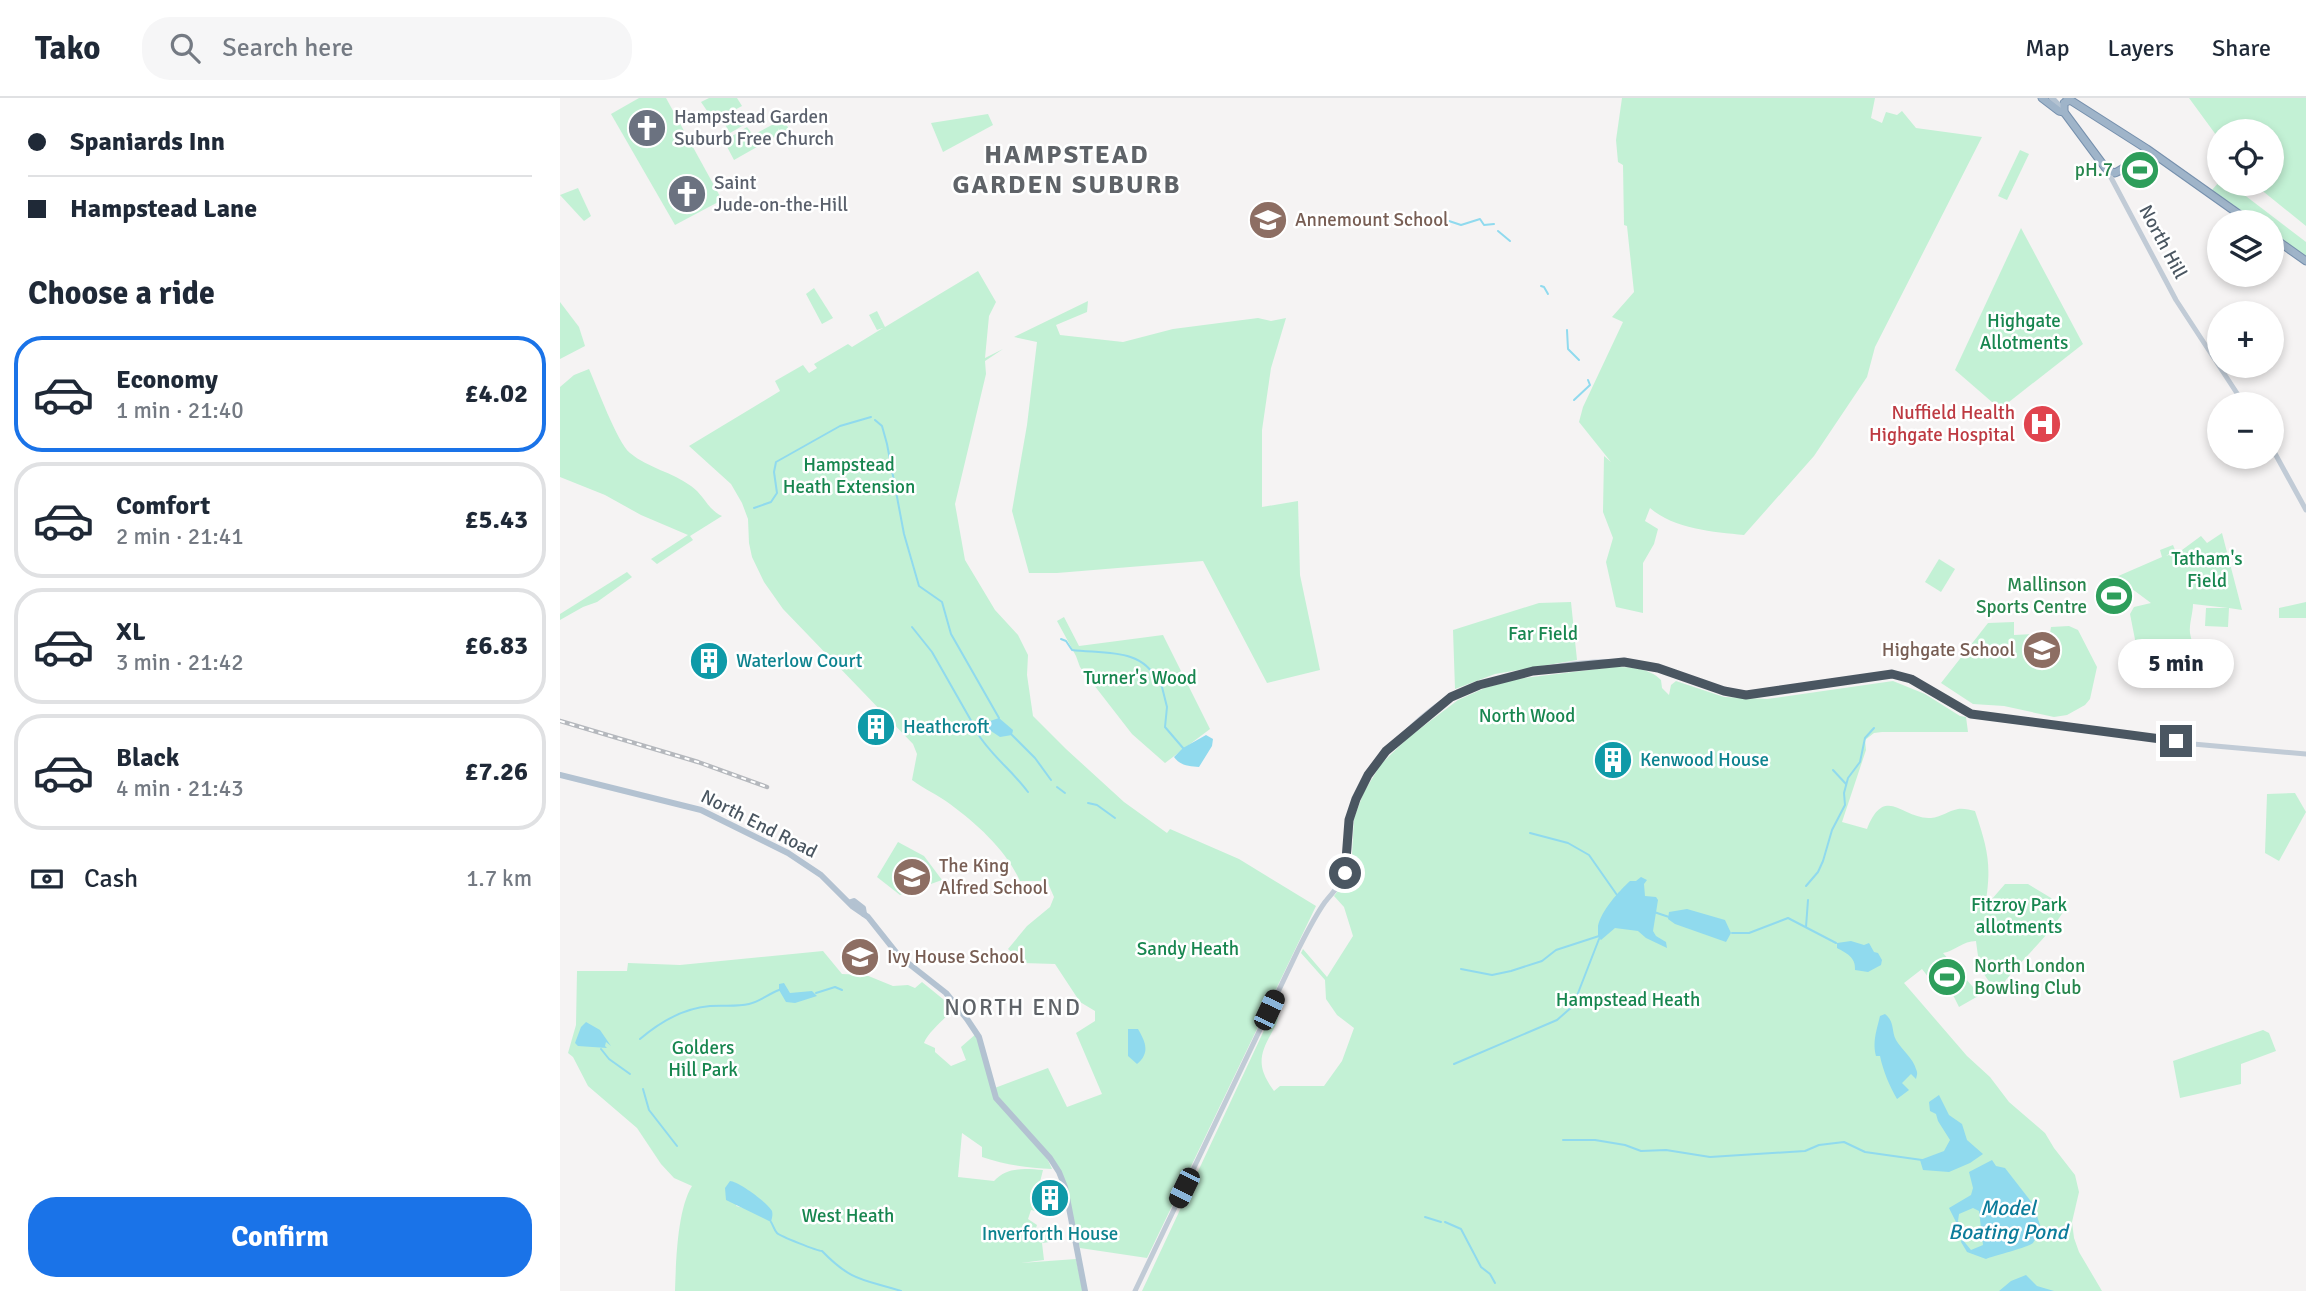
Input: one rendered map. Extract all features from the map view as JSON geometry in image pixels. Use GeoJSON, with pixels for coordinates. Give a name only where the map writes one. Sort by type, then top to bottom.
{"type":"FeatureCollection","features":[{"type":"Feature","properties":{"kind":"highway"},"geometry":{"type":"LineString","coordinates":[[2042,98],[2063,110],[2115,177],[2139,158],[2158,158]]}},
{"type":"Feature","properties":{"kind":"highway"},"geometry":{"type":"LineString","coordinates":[[2063,110],[2068,99],[2233,210]]}},
{"type":"Feature","properties":{"kind":"highway"},"geometry":{"type":"LineString","coordinates":[[2139,158],[2140,146]]}},
{"type":"Feature","properties":{"kind":"highway"},"geometry":{"type":"LineString","coordinates":[[2284,245],[2306,261]]}},
{"type":"Feature","properties":{"kind":"main road"},"geometry":{"type":"LineString","coordinates":[[2052,98],[2063,110]]}},
{"type":"Feature","properties":{"kind":"main road","name":"North Hill"},"geometry":{"type":"LineString","coordinates":[[2115,177],[2118,193],[2176,300],[2236,392]]}},
{"type":"Feature","properties":{"kind":"main road"},"geometry":{"type":"LineString","coordinates":[[2284,469],[2306,510]]}},
{"type":"Feature","properties":{"kind":"main road"},"geometry":{"type":"LineString","coordinates":[[1135,1291],[1299,948],[1320,910],[1341,882],[1352,809],[1368,775],[1386,751],[1451,697],[1479,685],[1533,671],[1616,662],[1642,664],[1724,691],[1746,695],[1892,674],[1911,679],[1960,708],[1978,715],[2193,744],[2306,754]]}},
{"type":"Feature","properties":{"kind":"main road","name":"North End Road"},"geometry":{"type":"LineString","coordinates":[[560,775],[684,804],[712,814],[806,864],[864,914],[908,965],[946,993],[979,1037],[996,1098],[1046,1154],[1059,1175],[1086,1291]]}},
{"type":"Feature","properties":{"kind":"green space"},"geometry":{"type":"Polygon","coordinates":[[[639,98],[666,98],[722,200],[675,225],[611,114],[639,98]]]}},
{"type":"Feature","properties":{"kind":"green space"},"geometry":{"type":"Polygon","coordinates":[[[709,98],[737,98],[742,106],[714,121],[701,102],[709,98]]]}},
{"type":"Feature","properties":{"kind":"green space"},"geometry":{"type":"Polygon","coordinates":[[[1622,98],[1875,98],[1871,118],[1882,123],[1886,112],[1897,115],[1902,111],[1916,128],[1982,137],[1875,347],[1867,377],[1814,456],[1744,535],[1682,525],[1650,508],[1645,521],[1658,529],[1654,544],[1643,563],[1643,613],[1616,607],[1606,562],[1613,538],[1603,512],[1604,456],[1611,462],[1579,422],[1583,407],[1623,322],[1612,317],[1634,292],[1627,226],[1624,225],[1623,165],[1618,162],[1616,140],[1622,98]]]}},
{"type":"Feature","properties":{"kind":"green space"},"geometry":{"type":"Polygon","coordinates":[[[2189,98],[2306,98],[2306,226],[2269,196],[2284,196],[2284,119],[2207,119],[2207,123],[2189,98]]]}},
{"type":"Feature","properties":{"kind":"green space"},"geometry":{"type":"Polygon","coordinates":[[[742,110],[749,122],[730,133],[723,121],[742,110]]]}},
{"type":"Feature","properties":{"kind":"green space"},"geometry":{"type":"Polygon","coordinates":[[[988,114],[993,125],[943,152],[931,123],[988,114]]]}},
{"type":"Feature","properties":{"kind":"green space"},"geometry":{"type":"Polygon","coordinates":[[[783,119],[789,129],[782,134],[778,128],[780,134],[774,138],[772,134],[773,138],[734,160],[724,141],[747,127],[753,135],[783,119]]]}},
{"type":"Feature","properties":{"kind":"green space"},"geometry":{"type":"Polygon","coordinates":[[[2020,150],[2029,154],[2007,200],[1998,196],[2020,150]]]}},
{"type":"Feature","properties":{"kind":"green space"},"geometry":{"type":"Polygon","coordinates":[[[578,188],[591,216],[584,221],[560,195],[578,188]]]}},
{"type":"Feature","properties":{"kind":"green space"},"geometry":{"type":"Polygon","coordinates":[[[2221,196],[2246,196],[2264,210],[2241,210],[2221,196]]]}},
{"type":"Feature","properties":{"kind":"green space"},"geometry":{"type":"Polygon","coordinates":[[[2284,225],[2306,242],[2306,256],[2284,240],[2284,225]]]}},
{"type":"Feature","properties":{"kind":"green space","name":"Highgate Allotments"},"geometry":{"type":"Polygon","coordinates":[[[2021,228],[2083,344],[2000,409],[1955,370],[2021,228]]]}},
{"type":"Feature","properties":{"kind":"green space"},"geometry":{"type":"Polygon","coordinates":[[[978,271],[996,302],[989,316],[985,358],[1003,349],[985,361],[986,374],[955,504],[965,560],[995,610],[1018,635],[1028,655],[1027,675],[1033,716],[1124,802],[1167,833],[1170,829],[1239,859],[1316,906],[1147,1258],[1080,1248],[1062,1178],[1046,1156],[1052,1169],[1017,1166],[991,1160],[982,1157],[982,1147],[962,1133],[958,1177],[994,1181],[1011,1171],[1043,1170],[1040,1182],[1047,1185],[1039,1212],[1031,1210],[1028,1219],[1037,1225],[1036,1228],[1042,1230],[1043,1227],[1049,1233],[1050,1242],[1042,1243],[1044,1260],[1021,1263],[1076,1259],[1083,1291],[675,1291],[680,1222],[692,1186],[674,1178],[661,1164],[637,1128],[588,1086],[573,1057],[568,1053],[576,1025],[577,971],[627,971],[628,963],[680,965],[823,951],[842,974],[866,975],[893,986],[908,985],[915,988],[922,982],[954,1008],[924,1043],[935,1048],[935,1052],[951,1066],[966,1060],[961,1047],[977,1033],[992,1089],[1048,1068],[1067,1107],[1102,1094],[1076,1033],[1095,1021],[1095,1011],[1080,1002],[1055,964],[1023,963],[1008,949],[1027,926],[1050,907],[1054,897],[1047,881],[1020,881],[999,848],[980,829],[950,804],[912,780],[917,754],[913,744],[783,609],[764,582],[752,557],[748,519],[742,503],[731,484],[689,446],[780,391],[775,381],[803,365],[809,373],[817,368],[814,364],[848,344],[852,347],[883,328],[877,330],[869,315],[877,311],[885,327],[978,271]],[[747,1190],[736,1206],[749,1209],[771,1221],[767,1207],[747,1190]]]}},
{"type":"Feature","properties":{"kind":"green space"},"geometry":{"type":"Polygon","coordinates":[[[814,288],[833,318],[822,324],[806,294],[814,288]]]}},
{"type":"Feature","properties":{"kind":"green space"},"geometry":{"type":"Polygon","coordinates":[[[1088,301],[1087,312],[1056,325],[1060,335],[1123,342],[1173,329],[1258,318],[1271,321],[1286,318],[1271,368],[1262,430],[1262,507],[1298,501],[1300,575],[1320,670],[1267,683],[1203,561],[1029,573],[1012,511],[1027,425],[1037,342],[1014,337],[1088,301]]]}},
{"type":"Feature","properties":{"kind":"green space"},"geometry":{"type":"Polygon","coordinates":[[[560,302],[579,327],[585,346],[560,359],[560,302]]]}},
{"type":"Feature","properties":{"kind":"green space"},"geometry":{"type":"Polygon","coordinates":[[[589,369],[613,426],[630,453],[644,463],[691,486],[722,516],[690,536],[693,540],[657,564],[651,559],[688,535],[641,515],[605,495],[560,477],[560,387],[574,375],[589,369]]]}},
{"type":"Feature","properties":{"kind":"green space","name":"Tatham's Field"},"geometry":{"type":"Polygon","coordinates":[[[2222,533],[2242,610],[2229,608],[2228,627],[2205,626],[2206,608],[2228,608],[2193,604],[2190,633],[2198,667],[2150,676],[2142,675],[2130,614],[2134,607],[2151,603],[2116,577],[2162,557],[2160,550],[2173,545],[2175,550],[2166,556],[2182,550],[2201,536],[2207,543],[2222,533]]]}},
{"type":"Feature","properties":{"kind":"green space"},"geometry":{"type":"Polygon","coordinates":[[[1939,559],[1955,569],[1941,592],[1925,582],[1939,559]]]}},
{"type":"Feature","properties":{"kind":"green space"},"geometry":{"type":"Polygon","coordinates":[[[627,572],[632,577],[597,602],[560,620],[560,614],[627,572]]]}},
{"type":"Feature","properties":{"kind":"green space","name":"Far Field"},"geometry":{"type":"Polygon","coordinates":[[[1571,602],[1577,660],[1495,674],[1455,689],[1453,630],[1539,603],[1571,602]]]}},
{"type":"Feature","properties":{"kind":"green space"},"geometry":{"type":"Polygon","coordinates":[[[2306,602],[2306,618],[2279,618],[2279,608],[2306,602]]]}},
{"type":"Feature","properties":{"kind":"green space","name":"Turner's Wood"},"geometry":{"type":"Polygon","coordinates":[[[1064,617],[1079,646],[1163,635],[1210,729],[1165,763],[1132,734],[1080,667],[1057,621],[1064,617]]]}},
{"type":"Feature","properties":{"kind":"green space"},"geometry":{"type":"Polygon","coordinates":[[[2014,622],[2014,635],[2050,633],[2051,627],[2069,626],[2078,630],[2097,667],[2090,699],[2085,705],[2067,715],[2054,717],[2004,706],[1973,704],[1941,683],[1988,623],[2014,622]]]}},
{"type":"Feature","properties":{"kind":"green space","name":"Hampstead Heath"},"geometry":{"type":"Polygon","coordinates":[[[1614,667],[1651,673],[1661,680],[1662,688],[1669,695],[1671,685],[1676,681],[1724,697],[1767,699],[1893,681],[1925,694],[1966,717],[1968,732],[1882,732],[1874,733],[1865,740],[1866,750],[1842,822],[1867,829],[1874,815],[1881,808],[1888,806],[1931,818],[1958,809],[1975,811],[1988,858],[1985,907],[2005,884],[2028,884],[2066,907],[2051,929],[1998,991],[1981,968],[1976,941],[1943,953],[1980,995],[1959,1007],[1949,987],[1939,991],[1922,969],[1904,983],[1967,1056],[1990,1077],[2009,1102],[2045,1133],[2075,1175],[2079,1192],[2072,1222],[2074,1238],[2079,1252],[2102,1291],[1142,1291],[1274,1009],[1278,1013],[1278,1019],[1264,1050],[1262,1063],[1265,1076],[1274,1091],[1280,1086],[1324,1086],[1342,1061],[1354,1028],[1337,1015],[1326,999],[1325,980],[1301,953],[1303,949],[1327,977],[1353,936],[1344,907],[1334,896],[1351,873],[1354,818],[1364,792],[1381,764],[1409,737],[1458,700],[1485,688],[1516,679],[1614,667]]]}},
{"type":"Feature","properties":{"kind":"green space"},"geometry":{"type":"Polygon","coordinates":[[[2295,793],[2306,812],[2279,861],[2265,853],[2267,794],[2295,793]]]}},
{"type":"Feature","properties":{"kind":"green space"},"geometry":{"type":"Polygon","coordinates":[[[898,842],[924,856],[942,880],[900,895],[877,877],[898,842]]]}},
{"type":"Feature","properties":{"kind":"green space"},"geometry":{"type":"Polygon","coordinates":[[[2263,1030],[2269,1033],[2276,1051],[2241,1064],[2241,1084],[2180,1098],[2173,1061],[2263,1030]]]}},
{"type":"Feature","properties":{"kind":"water"},"geometry":{"type":"Polygon","coordinates":[[[999,718],[1013,730],[1012,735],[1000,737],[985,727],[987,722],[999,718]]]}},
{"type":"Feature","properties":{"kind":"water"},"geometry":{"type":"Polygon","coordinates":[[[1206,735],[1213,739],[1212,746],[1199,767],[1176,760],[1174,757],[1183,748],[1206,735]]]}},
{"type":"Feature","properties":{"kind":"water"},"geometry":{"type":"Polygon","coordinates":[[[1641,877],[1647,880],[1644,884],[1645,896],[1656,897],[1658,900],[1653,931],[1666,942],[1667,948],[1638,931],[1615,928],[1601,940],[1598,937],[1598,926],[1607,908],[1630,881],[1641,877]]]}},
{"type":"Feature","properties":{"kind":"water"},"geometry":{"type":"Polygon","coordinates":[[[1687,909],[1725,920],[1731,933],[1726,942],[1668,919],[1669,912],[1687,909]]]}},
{"type":"Feature","properties":{"kind":"water"},"geometry":{"type":"Polygon","coordinates":[[[1851,941],[1864,945],[1869,943],[1882,960],[1881,965],[1868,972],[1855,970],[1852,959],[1837,948],[1837,943],[1851,941]]]}},
{"type":"Feature","properties":{"kind":"water"},"geometry":{"type":"Polygon","coordinates":[[[784,983],[790,993],[812,991],[817,996],[795,1003],[786,1002],[779,990],[779,984],[784,983]]]}},
{"type":"Feature","properties":{"kind":"water"},"geometry":{"type":"Polygon","coordinates":[[[1885,1014],[1892,1023],[1896,1040],[1915,1065],[1917,1073],[1916,1079],[1911,1074],[1902,1083],[1909,1090],[1897,1099],[1880,1056],[1876,1056],[1875,1051],[1875,1036],[1880,1016],[1885,1014]]]}},
{"type":"Feature","properties":{"kind":"water"},"geometry":{"type":"Polygon","coordinates":[[[586,1022],[600,1030],[611,1046],[606,1042],[607,1048],[578,1046],[575,1043],[581,1027],[586,1022]]]}},
{"type":"Feature","properties":{"kind":"water"},"geometry":{"type":"Polygon","coordinates":[[[1128,1029],[1138,1029],[1145,1043],[1144,1056],[1137,1064],[1128,1056],[1128,1029]]]}},
{"type":"Feature","properties":{"kind":"water"},"geometry":{"type":"Polygon","coordinates":[[[1939,1095],[1949,1115],[1962,1124],[1967,1140],[1983,1154],[1949,1172],[1923,1170],[1920,1160],[1944,1151],[1950,1140],[1936,1114],[1930,1111],[1929,1102],[1939,1095]]]}},
{"type":"Feature","properties":{"kind":"water","name":"Model Boating Pond"},"geometry":{"type":"Polygon","coordinates":[[[1992,1160],[1996,1166],[2005,1168],[2033,1204],[2041,1228],[2030,1245],[1986,1259],[1967,1252],[1961,1242],[1962,1239],[1971,1250],[1983,1245],[1979,1211],[1973,1208],[1959,1214],[1958,1221],[1962,1229],[1957,1231],[1949,1208],[1971,1195],[1973,1188],[1969,1172],[1992,1160]]]}},
{"type":"Feature","properties":{"kind":"water"},"geometry":{"type":"Polygon","coordinates":[[[730,1181],[746,1188],[769,1207],[772,1212],[771,1222],[726,1200],[725,1188],[730,1181]]]}},
{"type":"Feature","properties":{"kind":"water"},"geometry":{"type":"Polygon","coordinates":[[[2026,1275],[2037,1286],[2054,1291],[1999,1291],[2011,1281],[2026,1275]]]}},
{"type":"Feature","properties":{"kind":"waterway"},"geometry":{"type":"LineString","coordinates":[[1446,220],[1461,225],[1480,219],[1484,225],[1494,224]]}},
{"type":"Feature","properties":{"kind":"waterway"},"geometry":{"type":"LineString","coordinates":[[1498,231],[1510,241]]}},
{"type":"Feature","properties":{"kind":"waterway"},"geometry":{"type":"LineString","coordinates":[[1541,286],[1548,294]]}},
{"type":"Feature","properties":{"kind":"waterway"},"geometry":{"type":"LineString","coordinates":[[1567,330],[1568,349],[1579,360]]}},
{"type":"Feature","properties":{"kind":"waterway"},"geometry":{"type":"LineString","coordinates":[[1574,400],[1590,385],[1588,380]]}},
{"type":"Feature","properties":{"kind":"waterway"},"geometry":{"type":"LineString","coordinates":[[754,508],[771,502],[777,493],[774,472],[776,462],[840,426],[871,417]]}},
{"type":"Feature","properties":{"kind":"waterway"},"geometry":{"type":"LineString","coordinates":[[875,420],[882,426],[887,444],[904,534],[919,586],[942,602],[951,634],[999,718]]}},
{"type":"Feature","properties":{"kind":"waterway"},"geometry":{"type":"LineString","coordinates":[[912,627],[932,652],[973,724]]}},
{"type":"Feature","properties":{"kind":"waterway"},"geometry":{"type":"LineString","coordinates":[[1061,639],[1066,641],[1072,650],[1121,655],[1132,658],[1151,670],[1161,683],[1167,707],[1165,727],[1183,748]]}},
{"type":"Feature","properties":{"kind":"waterway"},"geometry":{"type":"LineString","coordinates":[[1806,886],[1823,861],[1832,830],[1845,805],[1844,793],[1848,778],[1860,762],[1865,738],[1874,728]]}},
{"type":"Feature","properties":{"kind":"waterway"},"geometry":{"type":"LineString","coordinates":[[976,731],[1028,792]]}},
{"type":"Feature","properties":{"kind":"waterway"},"geometry":{"type":"LineString","coordinates":[[1012,735],[1035,758],[1051,780]]}},
{"type":"Feature","properties":{"kind":"waterway"},"geometry":{"type":"LineString","coordinates":[[1833,770],[1846,784]]}},
{"type":"Feature","properties":{"kind":"waterway"},"geometry":{"type":"LineString","coordinates":[[1057,787],[1065,793]]}},
{"type":"Feature","properties":{"kind":"waterway"},"geometry":{"type":"LineString","coordinates":[[1088,803],[1097,805],[1115,818]]}},
{"type":"Feature","properties":{"kind":"waterway"},"geometry":{"type":"LineString","coordinates":[[1530,833],[1568,843],[1589,855],[1617,895]]}},
{"type":"Feature","properties":{"kind":"waterway"},"geometry":{"type":"LineString","coordinates":[[1806,927],[1808,900]]}},
{"type":"Feature","properties":{"kind":"waterway"},"geometry":{"type":"LineString","coordinates":[[1654,912],[1669,917]]}},
{"type":"Feature","properties":{"kind":"waterway"},"geometry":{"type":"LineString","coordinates":[[1732,933],[1749,933],[1788,918],[1836,943]]}},
{"type":"Feature","properties":{"kind":"waterway"},"geometry":{"type":"LineString","coordinates":[[1461,969],[1492,975],[1511,971],[1542,961],[1556,950],[1599,936]]}},
{"type":"Feature","properties":{"kind":"waterway"},"geometry":{"type":"LineString","coordinates":[[1454,1064],[1557,1020],[1573,1006],[1599,939]]}},
{"type":"Feature","properties":{"kind":"waterway"},"geometry":{"type":"LineString","coordinates":[[816,993],[835,987],[842,990]]}},
{"type":"Feature","properties":{"kind":"waterway"},"geometry":{"type":"LineString","coordinates":[[640,1039],[682,1013],[700,1007],[749,1004],[779,990]]}},
{"type":"Feature","properties":{"kind":"waterway"},"geometry":{"type":"LineString","coordinates":[[601,1049],[609,1059],[630,1074]]}},
{"type":"Feature","properties":{"kind":"waterway"},"geometry":{"type":"LineString","coordinates":[[643,1089],[649,1110],[677,1146]]}},
{"type":"Feature","properties":{"kind":"waterway"},"geometry":{"type":"LineString","coordinates":[[1563,1140],[1595,1140],[1625,1145],[1641,1151],[1666,1150],[1710,1157],[1805,1151],[1819,1145],[1844,1142],[1865,1152],[1922,1160]]}},
{"type":"Feature","properties":{"kind":"waterway"},"geometry":{"type":"LineString","coordinates":[[1425,1217],[1441,1222]]}},
{"type":"Feature","properties":{"kind":"waterway"},"geometry":{"type":"LineString","coordinates":[[771,1222],[777,1233],[822,1251],[850,1274],[901,1291]]}},
{"type":"Feature","properties":{"kind":"waterway"},"geometry":{"type":"LineString","coordinates":[[1445,1222],[1461,1229],[1481,1267],[1490,1274],[1495,1283]]}},
{"type":"Feature","properties":{"kind":"railway"},"geometry":{"type":"LineString","coordinates":[[560,721],[698,762],[767,787]]}},
{"type":"Feature","properties":{"kind":"place","name":"Hampstead Garden Suburb Free Church"},"geometry":{"type":"Point","coordinates":[647,128]}},
{"type":"Feature","properties":{"kind":"place","name":"pH.7"},"geometry":{"type":"Point","coordinates":[2140,170]}},
{"type":"Feature","properties":{"kind":"place","name":"Saint Jude-on-the-Hill"},"geometry":{"type":"Point","coordinates":[687,194]}},
{"type":"Feature","properties":{"kind":"place","name":"Annemount School"},"geometry":{"type":"Point","coordinates":[1268,220]}},
{"type":"Feature","properties":{"kind":"place","name":"Nuffield Health Highgate Hospital"},"geometry":{"type":"Point","coordinates":[2042,424]}},
{"type":"Feature","properties":{"kind":"place","name":"Mallinson Sports Centre"},"geometry":{"type":"Point","coordinates":[2114,596]}},
{"type":"Feature","properties":{"kind":"place","name":"Highgate School"},"geometry":{"type":"Point","coordinates":[2042,650]}},
{"type":"Feature","properties":{"kind":"place","name":"Waterlow Court"},"geometry":{"type":"Point","coordinates":[709,661]}},
{"type":"Feature","properties":{"kind":"place","name":"Heathcroft"},"geometry":{"type":"Point","coordinates":[876,727]}},
{"type":"Feature","properties":{"kind":"place","name":"Kenwood House"},"geometry":{"type":"Point","coordinates":[1613,760]}},
{"type":"Feature","properties":{"kind":"place","name":"The King Alfred School"},"geometry":{"type":"Point","coordinates":[912,877]}},
{"type":"Feature","properties":{"kind":"place","name":"Ivy House School"},"geometry":{"type":"Point","coordinates":[860,957]}},
{"type":"Feature","properties":{"kind":"place","name":"North London Bowling Club"},"geometry":{"type":"Point","coordinates":[1947,977]}},
{"type":"Feature","properties":{"kind":"place","name":"Inverforth House"},"geometry":{"type":"Point","coordinates":[1050,1198]}},
{"type":"Feature","properties":{"kind":"district","name":"HAMPSTEAD GARDEN SUBURB"},"geometry":{"type":"Point","coordinates":[1067,170]}},
{"type":"Feature","properties":{"kind":"district","name":"NORTH END"},"geometry":{"type":"Point","coordinates":[1013,1007]}},
{"type":"Feature","properties":{"kind":"route"},"geometry":{"type":"LineString","coordinates":[[1345,873],[1352,809],[1368,775],[1386,751],[1451,697],[1479,685],[1533,671],[1608,662],[1642,664],[1724,691],[1746,695],[1892,674],[1911,679],[1971,714],[2176,741]]}},
{"type":"Feature","properties":{"kind":"park label","name":"Hampstead Heath Extension"},"geometry":{"type":"Point","coordinates":[849,476]}},
{"type":"Feature","properties":{"kind":"park label","name":"North Wood"},"geometry":{"type":"Point","coordinates":[1527,716]}},
{"type":"Feature","properties":{"kind":"park label","name":"Fitzroy Park allotments"},"geometry":{"type":"Point","coordinates":[2019,916]}},
{"type":"Feature","properties":{"kind":"park label","name":"Sandy Heath"},"geometry":{"type":"Point","coordinates":[1188,949]}},
{"type":"Feature","properties":{"kind":"park label","name":"Golders Hill Park"},"geometry":{"type":"Point","coordinates":[703,1059]}},
{"type":"Feature","properties":{"kind":"park label","name":"West Heath"},"geometry":{"type":"Point","coordinates":[848,1216]}}]}
